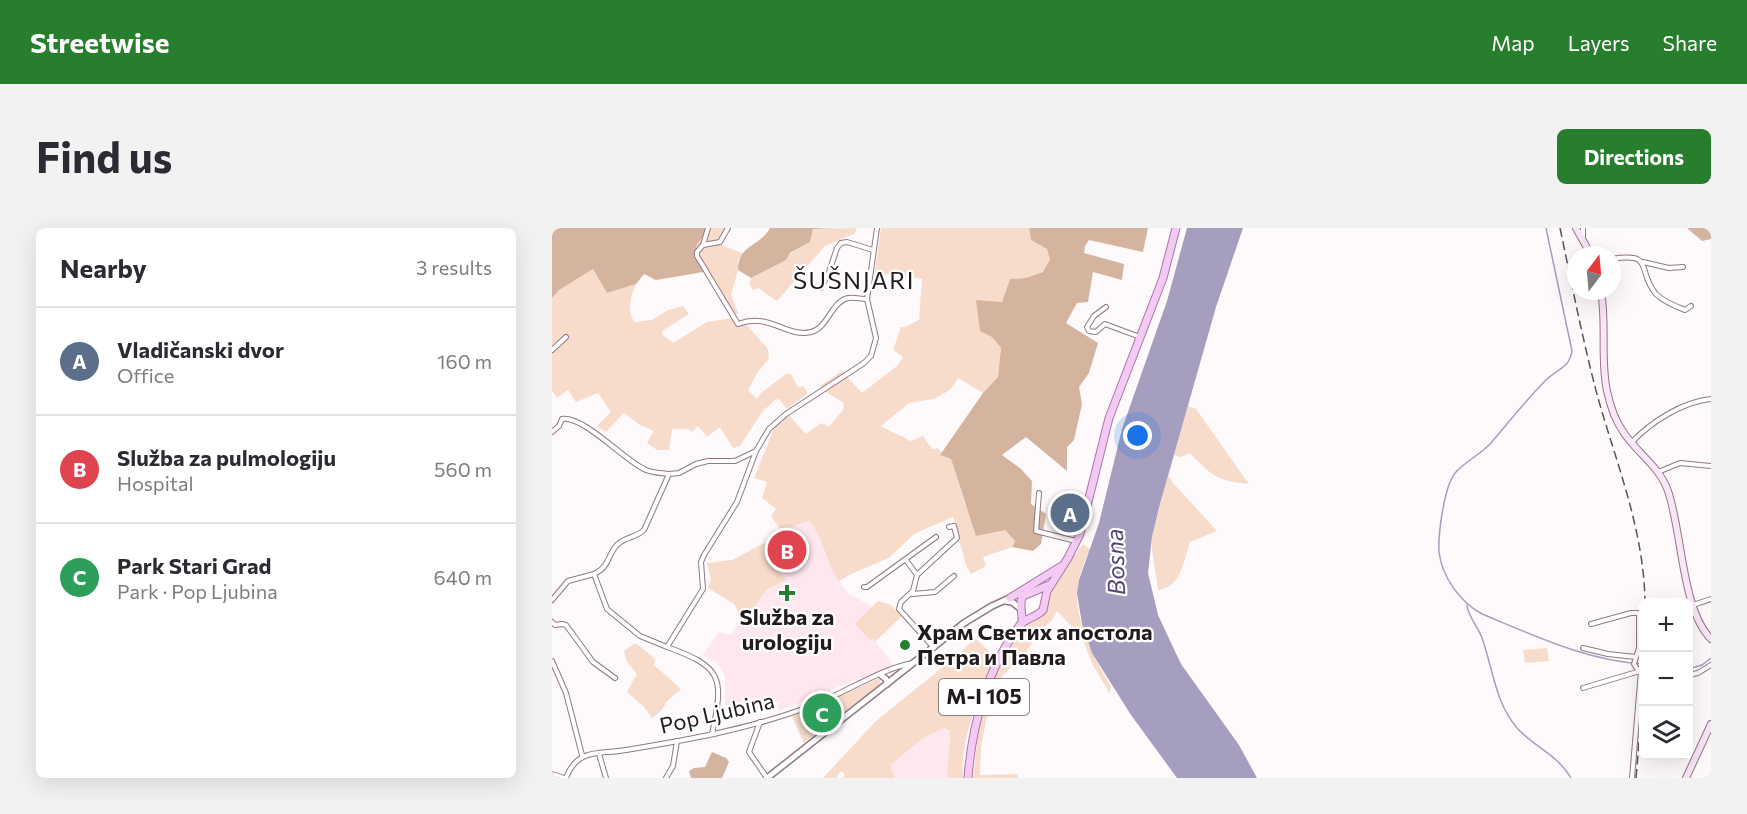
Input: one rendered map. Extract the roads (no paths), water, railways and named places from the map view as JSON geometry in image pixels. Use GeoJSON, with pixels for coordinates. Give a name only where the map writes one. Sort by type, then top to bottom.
{"type":"FeatureCollection","features":[{"type":"Feature","properties":{"kind":"main road"},"geometry":{"type":"LineString","coordinates":[[1022,623],[1043,610],[1050,584],[1077,541],[1109,418],[1163,278],[1176,228]]}},
{"type":"Feature","properties":{"kind":"main road"},"geometry":{"type":"LineString","coordinates":[[1576,228],[1586,246]]}},
{"type":"Feature","properties":{"kind":"main road"},"geometry":{"type":"LineString","coordinates":[[1602,300],[1605,326],[1603,358],[1607,393],[1618,423],[1658,472],[1671,498],[1692,598]]}},
{"type":"Feature","properties":{"kind":"main road"},"geometry":{"type":"LineString","coordinates":[[1010,598],[1064,564]]}},
{"type":"Feature","properties":{"kind":"main road"},"geometry":{"type":"LineString","coordinates":[[1025,594],[1050,584]]}},
{"type":"Feature","properties":{"kind":"main road"},"geometry":{"type":"LineString","coordinates":[[1034,591],[1044,600]]}},
{"type":"Feature","properties":{"kind":"main road","name":"M-I 105"},"geometry":{"type":"LineString","coordinates":[[968,778],[980,709],[992,675],[1022,623],[1020,601],[1025,594]]}},
{"type":"Feature","properties":{"kind":"main road"},"geometry":{"type":"LineString","coordinates":[[1693,605],[1700,624],[1711,639]]}},
{"type":"Feature","properties":{"kind":"main road"},"geometry":{"type":"LineString","coordinates":[[1022,610],[1028,615],[1035,616]]}},
{"type":"Feature","properties":{"kind":"main road"},"geometry":{"type":"LineString","coordinates":[[1686,778],[1711,724]]}},
{"type":"Feature","properties":{"kind":"street"},"geometry":{"type":"LineString","coordinates":[[708,228],[703,245],[697,252],[699,261],[738,324],[750,319],[759,319],[788,329],[812,332],[821,326],[842,300],[867,299]]}},
{"type":"Feature","properties":{"kind":"street"},"geometry":{"type":"LineString","coordinates":[[703,245],[720,242],[728,228]]}},
{"type":"Feature","properties":{"kind":"street"},"geometry":{"type":"LineString","coordinates":[[667,647],[703,589],[701,562],[724,519],[737,502],[756,451],[769,429],[786,414],[864,363],[871,356],[876,338],[867,299],[877,228]]}},
{"type":"Feature","properties":{"kind":"street"},"geometry":{"type":"LineString","coordinates":[[1583,228],[1583,240]]}},
{"type":"Feature","properties":{"kind":"street"},"geometry":{"type":"LineString","coordinates":[[821,288],[841,243],[847,242],[873,250]]}},
{"type":"Feature","properties":{"kind":"street"},"geometry":{"type":"LineString","coordinates":[[1621,258],[1630,257],[1662,267],[1683,267]]}},
{"type":"Feature","properties":{"kind":"street"},"geometry":{"type":"LineString","coordinates":[[1640,261],[1655,293],[1679,308],[1685,310],[1691,306]]}},
{"type":"Feature","properties":{"kind":"street"},"geometry":{"type":"LineString","coordinates":[[1106,307],[1089,320],[1087,327],[1089,331],[1096,332],[1105,324],[1141,337]]}},
{"type":"Feature","properties":{"kind":"street"},"geometry":{"type":"LineString","coordinates":[[552,351],[566,337]]}},
{"type":"Feature","properties":{"kind":"street"},"geometry":{"type":"LineString","coordinates":[[1632,442],[1674,411],[1711,399]]}},
{"type":"Feature","properties":{"kind":"street"},"geometry":{"type":"LineString","coordinates":[[552,432],[559,426],[562,419],[570,420],[602,438],[645,470],[669,474],[679,473],[696,464],[708,461],[735,461],[756,451]]}},
{"type":"Feature","properties":{"kind":"street"},"geometry":{"type":"LineString","coordinates":[[1658,472],[1680,463],[1711,466]]}},
{"type":"Feature","properties":{"kind":"street"},"geometry":{"type":"LineString","coordinates":[[552,600],[568,581],[594,574],[604,568],[618,544],[644,530],[669,474]]}},
{"type":"Feature","properties":{"kind":"street"},"geometry":{"type":"LineString","coordinates":[[1039,493],[1036,531],[1077,541]]}},
{"type":"Feature","properties":{"kind":"street"},"geometry":{"type":"LineString","coordinates":[[934,648],[899,609],[901,602],[911,594],[917,576],[957,538],[954,526],[949,527]]}},
{"type":"Feature","properties":{"kind":"street"},"geometry":{"type":"LineString","coordinates":[[864,587],[885,576],[936,537]]}},
{"type":"Feature","properties":{"kind":"street"},"geometry":{"type":"LineString","coordinates":[[906,560],[917,576]]}},
{"type":"Feature","properties":{"kind":"street"},"geometry":{"type":"LineString","coordinates":[[594,574],[607,609],[640,636],[700,660],[712,670],[716,676],[719,700],[712,734]]}},
{"type":"Feature","properties":{"kind":"street"},"geometry":{"type":"LineString","coordinates":[[911,594],[934,592],[954,576]]}},
{"type":"Feature","properties":{"kind":"street"},"geometry":{"type":"LineString","coordinates":[[761,722],[749,752],[767,778],[964,623],[1000,602],[1025,594]]}},
{"type":"Feature","properties":{"kind":"street"},"geometry":{"type":"LineString","coordinates":[[1693,605],[1711,598]]}},
{"type":"Feature","properties":{"kind":"street"},"geometry":{"type":"LineString","coordinates":[[1000,602],[1011,602],[1022,610]]}},
{"type":"Feature","properties":{"kind":"street"},"geometry":{"type":"LineString","coordinates":[[1591,624],[1639,613],[1639,648],[1635,660],[1639,667]]}},
{"type":"Feature","properties":{"kind":"street"},"geometry":{"type":"LineString","coordinates":[[552,622],[555,625],[566,625],[593,662],[615,678]]}},
{"type":"Feature","properties":{"kind":"street"},"geometry":{"type":"LineString","coordinates":[[1583,648],[1635,660]]}},
{"type":"Feature","properties":{"kind":"street"},"geometry":{"type":"LineString","coordinates":[[552,661],[566,693],[582,755],[571,765],[565,778],[552,774]]}},
{"type":"Feature","properties":{"kind":"street","name":"Pop Ljubina"},"geometry":{"type":"LineString","coordinates":[[582,755],[677,741],[761,722],[806,708],[898,667],[915,663]]}},
{"type":"Feature","properties":{"kind":"street"},"geometry":{"type":"LineString","coordinates":[[1693,674],[1711,665]]}},
{"type":"Feature","properties":{"kind":"street"},"geometry":{"type":"LineString","coordinates":[[1583,688],[1639,672]]}},
{"type":"Feature","properties":{"kind":"street"},"geometry":{"type":"LineString","coordinates":[[881,675],[897,676]]}},
{"type":"Feature","properties":{"kind":"street"},"geometry":{"type":"LineString","coordinates":[[881,675],[886,679],[887,684]]}},
{"type":"Feature","properties":{"kind":"street"},"geometry":{"type":"LineString","coordinates":[[1632,778],[1639,695]]}},
{"type":"Feature","properties":{"kind":"street"},"geometry":{"type":"LineString","coordinates":[[666,778],[673,766],[677,741]]}},
{"type":"Feature","properties":{"kind":"street"},"geometry":{"type":"LineString","coordinates":[[599,754],[606,778]]}},
{"type":"Feature","properties":{"kind":"water","name":"Bosna"},"geometry":{"type":"Polygon","coordinates":[[[1187,228],[1243,228],[1216,307],[1160,504],[1152,537],[1148,573],[1158,615],[1181,664],[1239,745],[1257,778],[1177,778],[1131,715],[1092,653],[1082,624],[1077,593],[1079,580],[1099,523],[1122,429],[1167,301],[1187,228]]]}},
{"type":"Feature","properties":{"kind":"waterway"},"geometry":{"type":"LineString","coordinates":[[1546,228],[1572,351],[1571,357],[1566,365],[1550,376],[1491,443],[1456,472],[1445,499],[1439,552],[1444,571],[1453,588],[1466,603],[1482,614],[1581,652],[1639,664]]}},
{"type":"Feature","properties":{"kind":"waterway"},"geometry":{"type":"LineString","coordinates":[[1467,605],[1469,614],[1482,638],[1499,696],[1510,718],[1524,735],[1553,757],[1571,778]]}},
{"type":"Feature","properties":{"kind":"waterway"},"geometry":{"type":"LineString","coordinates":[[1693,668],[1702,665],[1711,658]]}},
{"type":"Feature","properties":{"kind":"railway"},"geometry":{"type":"LineString","coordinates":[[1560,228],[1598,398],[1635,524],[1645,598]]}},
{"type":"Feature","properties":{"kind":"railway"},"geometry":{"type":"LineString","coordinates":[[1636,778],[1642,706]]}},
{"type":"Feature","properties":{"kind":"place","name":"Vladičanski dvor"},"geometry":{"type":"Point","coordinates":[1070,513]}},
{"type":"Feature","properties":{"kind":"place","name":"Služba za pulmologiju"},"geometry":{"type":"Point","coordinates":[787,550]}},
{"type":"Feature","properties":{"kind":"place","name":"Služba za urologiju"},"geometry":{"type":"Point","coordinates":[787,593]}},
{"type":"Feature","properties":{"kind":"place","name":"Храм Светих апостола Петра и Павла"},"geometry":{"type":"Point","coordinates":[905,645]}},
{"type":"Feature","properties":{"kind":"place","name":"Park Stari Grad"},"geometry":{"type":"Point","coordinates":[822,713]}},
{"type":"Feature","properties":{"kind":"district","name":"ŠUŠNJARI"},"geometry":{"type":"Point","coordinates":[854,281]}}]}
